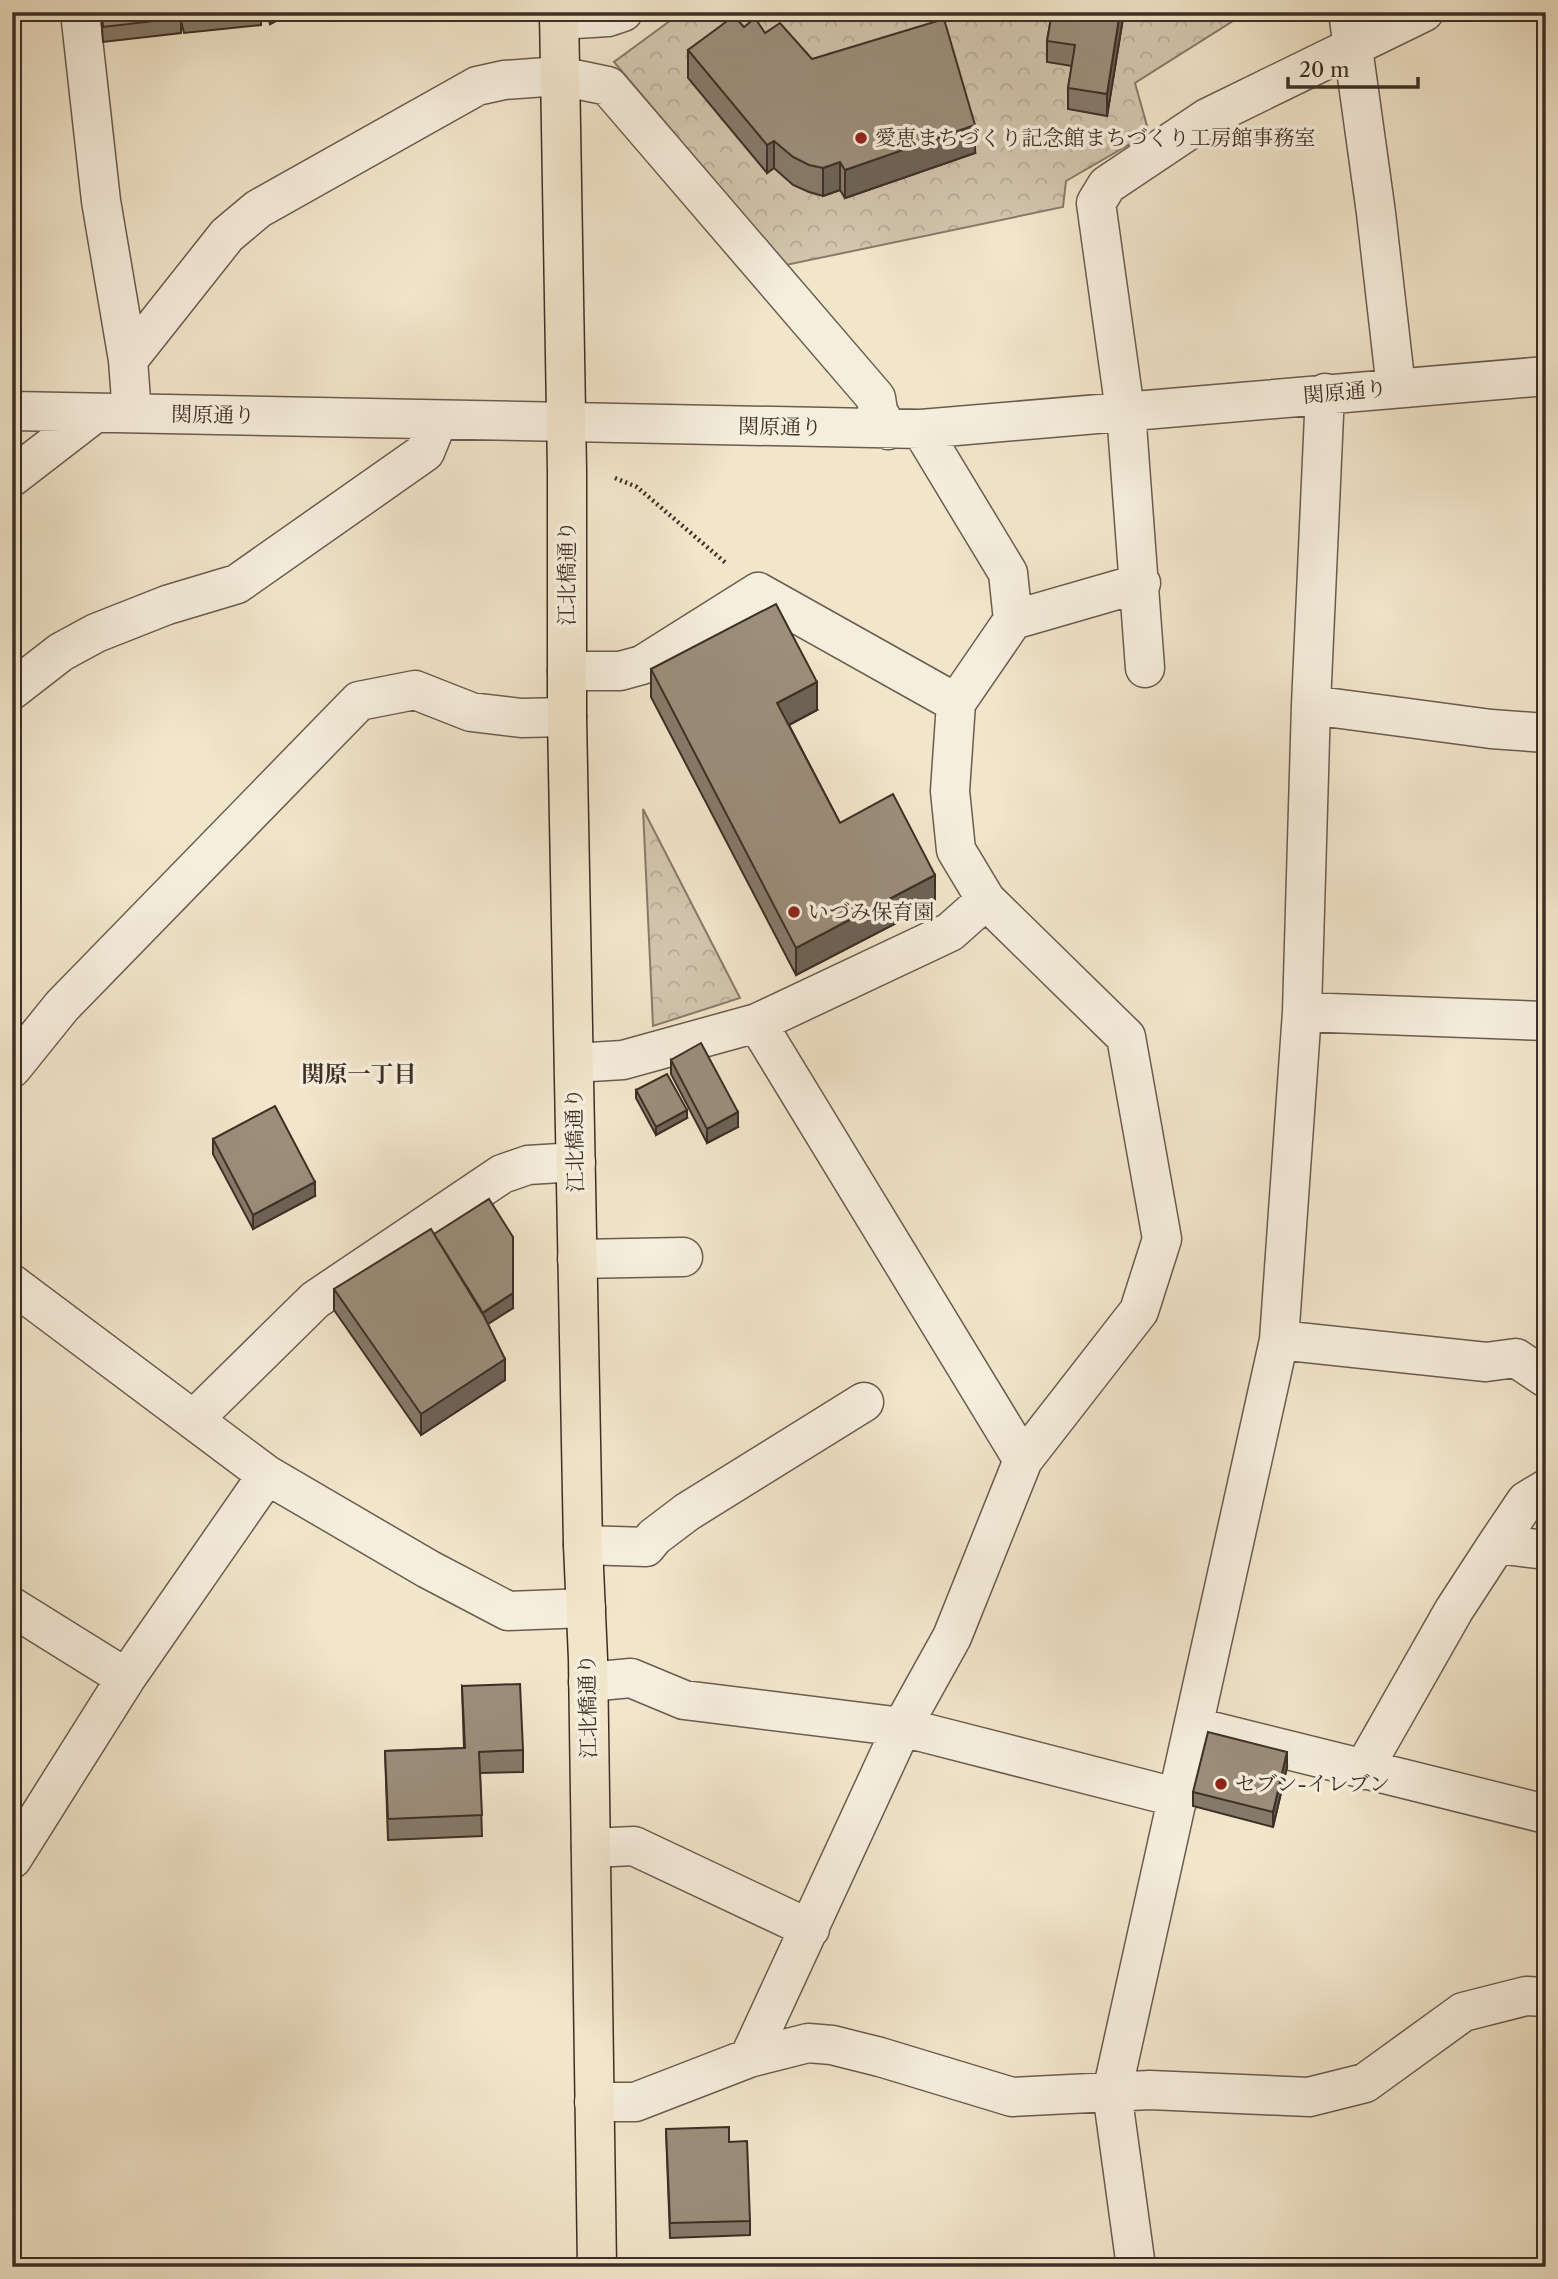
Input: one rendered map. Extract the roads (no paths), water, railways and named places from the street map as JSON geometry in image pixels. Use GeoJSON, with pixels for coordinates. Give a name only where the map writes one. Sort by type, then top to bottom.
{"type":"FeatureCollection","features":[{"type":"Feature","properties":{"kind":"main road","name":"江北橋通り"},"geometry":{"type":"LineString","coordinates":[[559,16],[567,717],[588,1682],[597,2267]]}},
{"type":"Feature","properties":{"kind":"street"},"geometry":{"type":"LineString","coordinates":[[80,12],[101,201],[128,360],[132,413]]}},
{"type":"Feature","properties":{"kind":"street"},"geometry":{"type":"LineString","coordinates":[[559,16],[608,17],[623,12]]}},
{"type":"Feature","properties":{"kind":"street"},"geometry":{"type":"LineString","coordinates":[[1145,668],[1141,583],[1126,413],[1097,203],[1107,185],[1207,118],[1351,28],[1424,12]]}},
{"type":"Feature","properties":{"kind":"street"},"geometry":{"type":"LineString","coordinates":[[1351,28],[1396,388]]}},
{"type":"Feature","properties":{"kind":"street"},"geometry":{"type":"LineString","coordinates":[[128,360],[227,235],[258,209],[477,86],[504,80],[560,76],[608,86],[876,398],[878,411],[904,429],[1008,573],[1013,620]]}},
{"type":"Feature","properties":{"kind":"street","name":"関原通り"},"geometry":{"type":"LineString","coordinates":[[12,411],[904,429],[1126,413],[1325,393],[1546,376]]}},
{"type":"Feature","properties":{"kind":"street"},"geometry":{"type":"LineString","coordinates":[[1136,2267],[1112,2092],[1279,1340],[1302,1012],[1311,705],[1325,393]]}},
{"type":"Feature","properties":{"kind":"street"},"geometry":{"type":"LineString","coordinates":[[12,477],[95,412]]}},
{"type":"Feature","properties":{"kind":"street"},"geometry":{"type":"LineString","coordinates":[[12,690],[61,652],[96,633],[167,605],[237,584],[425,453],[438,421]]}},
{"type":"Feature","properties":{"kind":"street"},"geometry":{"type":"LineString","coordinates":[[749,2058],[902,1727],[953,1637],[1023,1460],[1139,1311],[1162,1239],[1126,1037],[986,900],[956,850],[950,791],[956,703],[1013,620],[1141,583]]}},
{"type":"Feature","properties":{"kind":"street"},"geometry":{"type":"LineString","coordinates":[[567,671],[620,671],[642,664],[758,592],[956,703]]}},
{"type":"Feature","properties":{"kind":"street"},"geometry":{"type":"LineString","coordinates":[[12,1068],[62,1006],[359,701],[415,690],[471,712],[521,718],[567,717]]}},
{"type":"Feature","properties":{"kind":"street"},"geometry":{"type":"LineString","coordinates":[[1311,705],[1491,729],[1546,733]]}},
{"type":"Feature","properties":{"kind":"street"},"geometry":{"type":"LineString","coordinates":[[574,1063],[623,1060],[757,1023],[950,932],[986,900]]}},
{"type":"Feature","properties":{"kind":"street"},"geometry":{"type":"LineString","coordinates":[[1302,1012],[1546,1021]]}},
{"type":"Feature","properties":{"kind":"street"},"geometry":{"type":"LineString","coordinates":[[757,1023],[1023,1460]]}},
{"type":"Feature","properties":{"kind":"street"},"geometry":{"type":"LineString","coordinates":[[194,1419],[315,1300],[502,1174],[528,1165],[576,1163]]}},
{"type":"Feature","properties":{"kind":"street"},"geometry":{"type":"LineString","coordinates":[[577,1259],[683,1257]]}},
{"type":"Feature","properties":{"kind":"street"},"geometry":{"type":"LineString","coordinates":[[12,1284],[267,1475],[428,1569],[508,1611],[586,1608]]}},
{"type":"Feature","properties":{"kind":"street"},"geometry":{"type":"LineString","coordinates":[[1279,1340],[1486,1362],[1516,1359],[1546,1378]]}},
{"type":"Feature","properties":{"kind":"street"},"geometry":{"type":"LineString","coordinates":[[583,1545],[646,1547],[654,1536],[687,1513],[864,1402]]}},
{"type":"Feature","properties":{"kind":"street"},"geometry":{"type":"LineString","coordinates":[[12,1859],[126,1678],[267,1475]]}},
{"type":"Feature","properties":{"kind":"street"},"geometry":{"type":"LineString","coordinates":[[1363,1770],[1454,1610],[1526,1501],[1546,1489]]}},
{"type":"Feature","properties":{"kind":"street"},"geometry":{"type":"LineString","coordinates":[[1497,1544],[1546,1550]]}},
{"type":"Feature","properties":{"kind":"street"},"geometry":{"type":"LineString","coordinates":[[12,1607],[126,1678]]}},
{"type":"Feature","properties":{"kind":"street"},"geometry":{"type":"LineString","coordinates":[[588,1682],[631,1678],[684,1700],[902,1727],[1179,1798]]}},
{"type":"Feature","properties":{"kind":"street"},"geometry":{"type":"LineString","coordinates":[[1195,1727],[1546,1814]]}},
{"type":"Feature","properties":{"kind":"street"},"geometry":{"type":"LineString","coordinates":[[591,1848],[634,1846],[810,1929]]}},
{"type":"Feature","properties":{"kind":"street"},"geometry":{"type":"LineString","coordinates":[[594,2102],[635,2102],[749,2058],[808,2043],[832,2045],[1012,2097],[1150,2090],[1309,2097],[1365,2083],[1463,2012],[1526,1996],[1546,1997]]}},
{"type":"Feature","properties":{"kind":"place","name":"愛恵まちづくり記念館まちづくり工房館事務室"},"geometry":{"type":"Point","coordinates":[861,138]}},
{"type":"Feature","properties":{"kind":"place","name":"いづみ保育園"},"geometry":{"type":"Point","coordinates":[794,912]}},
{"type":"Feature","properties":{"kind":"place","name":"セブン-イレブン"},"geometry":{"type":"Point","coordinates":[1221,1784]}},
{"type":"Feature","properties":{"kind":"district","name":"関原一丁目"},"geometry":{"type":"Point","coordinates":[359,1074]}}]}
